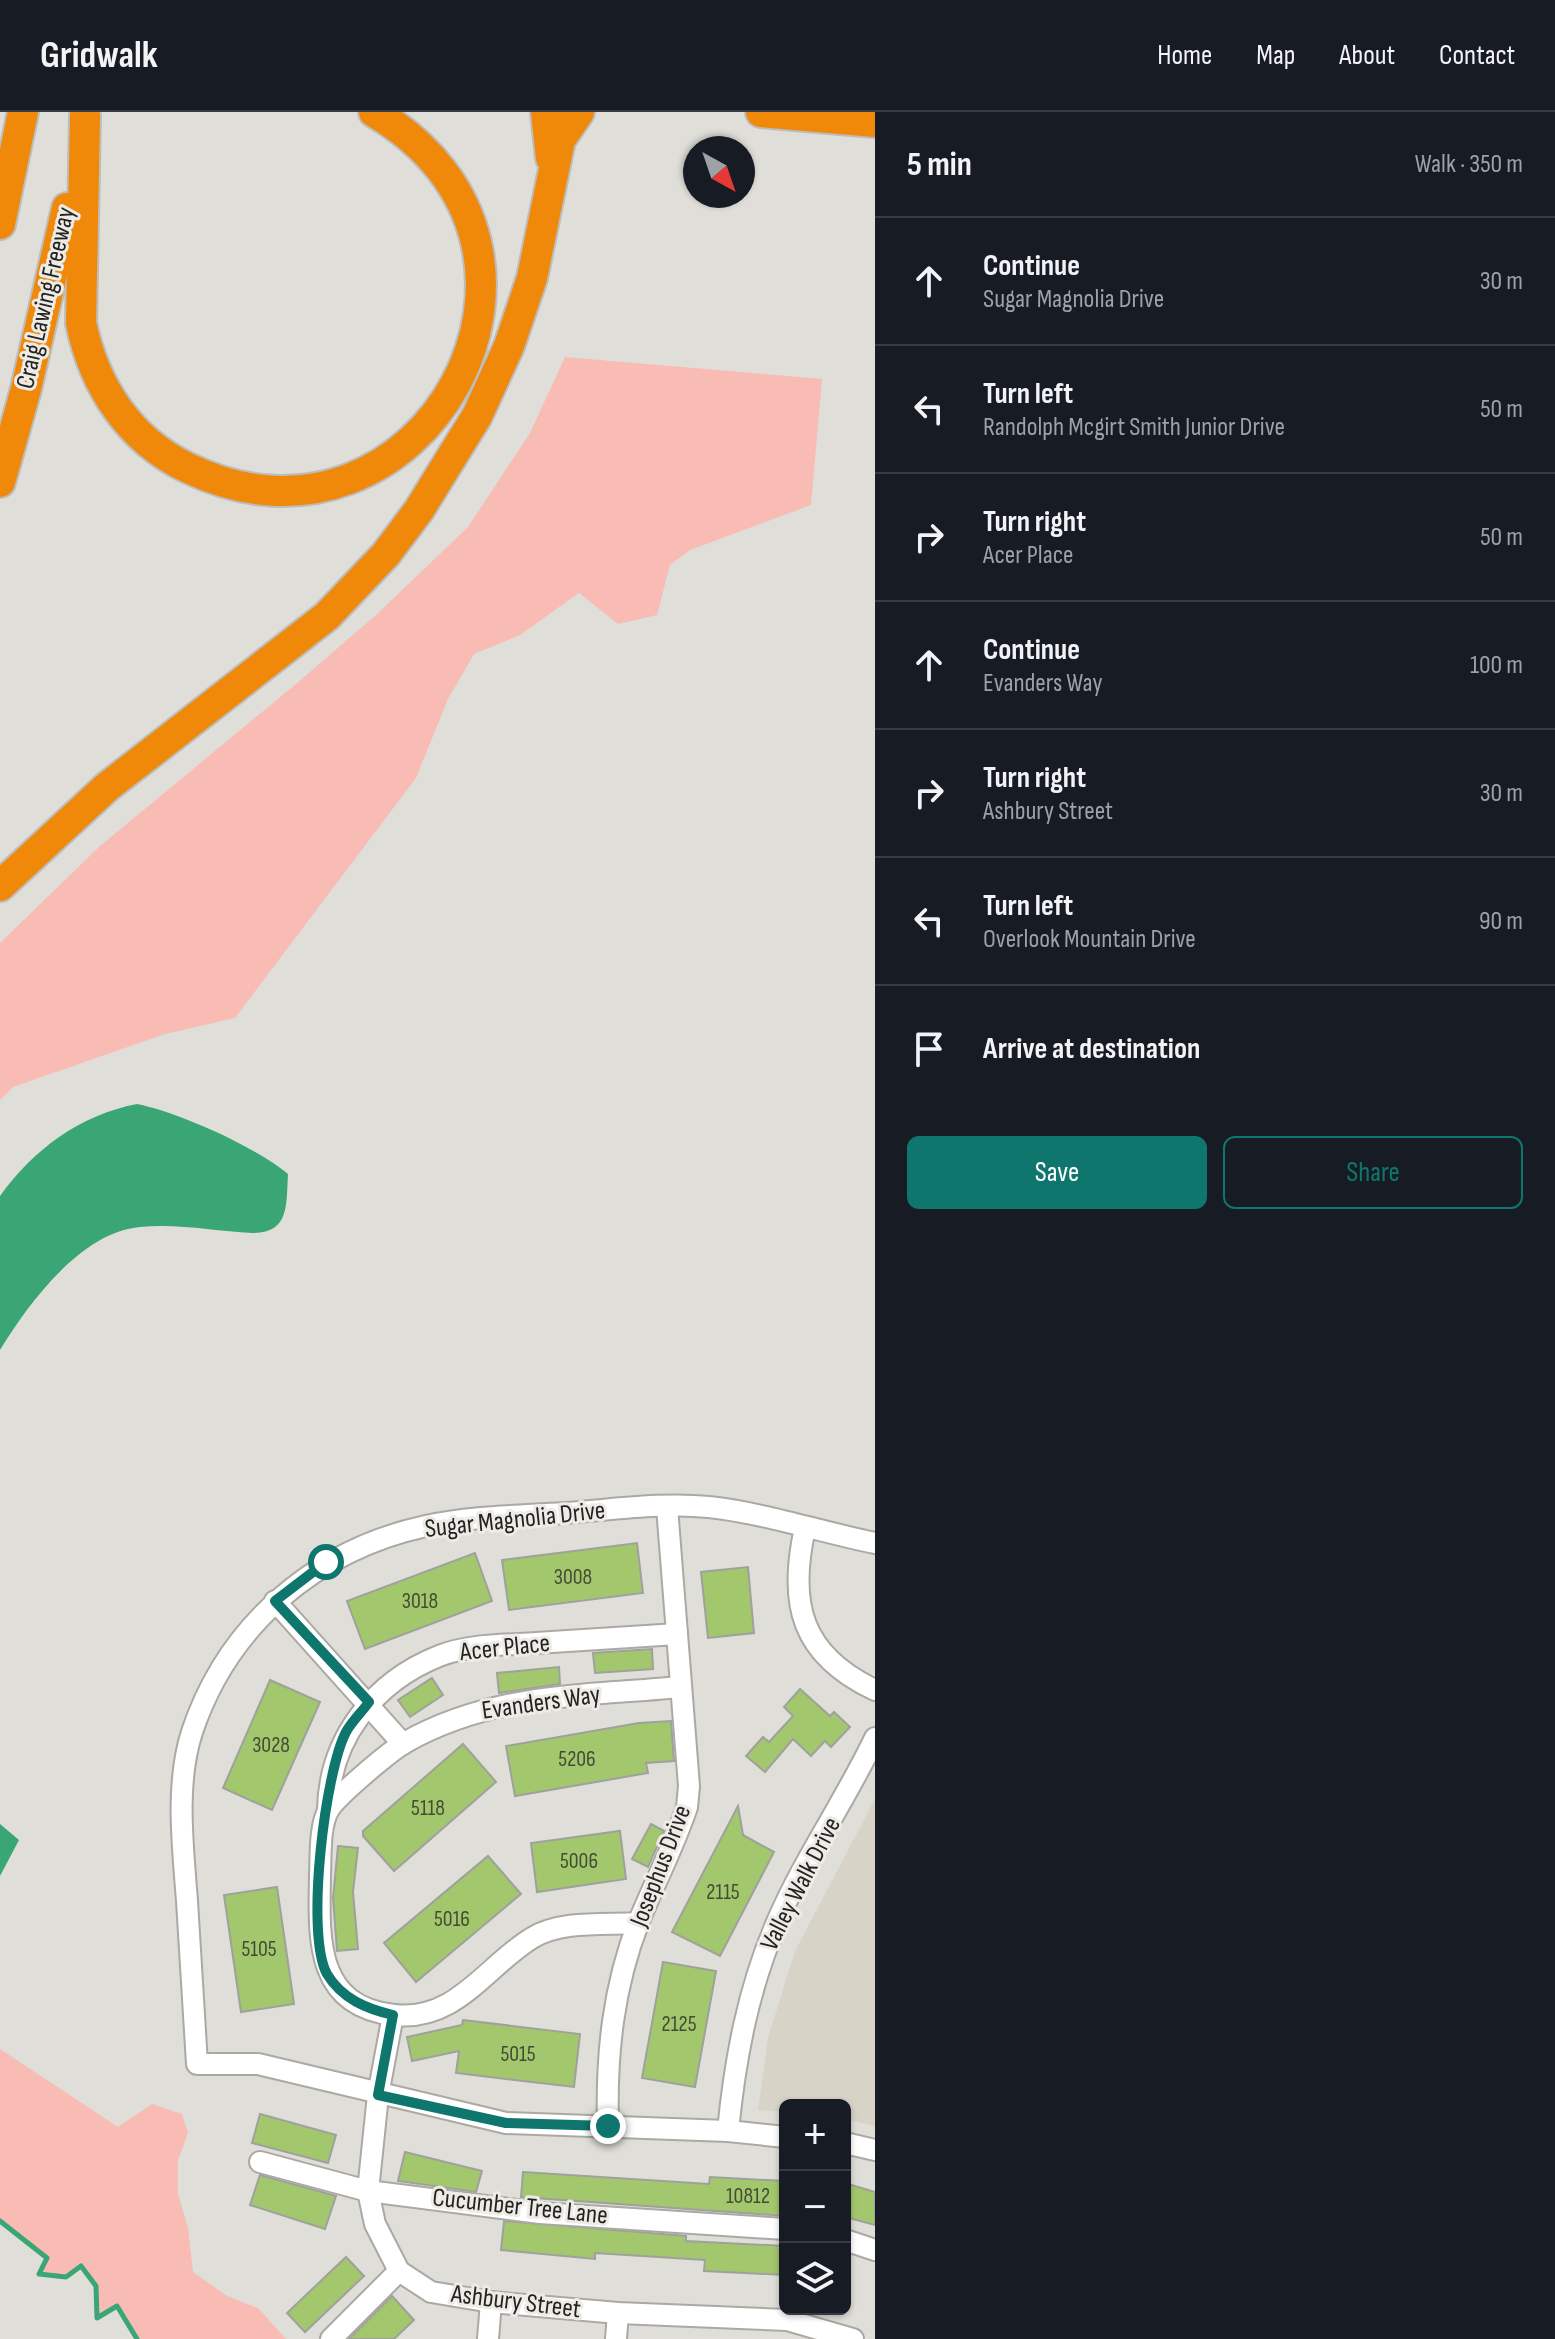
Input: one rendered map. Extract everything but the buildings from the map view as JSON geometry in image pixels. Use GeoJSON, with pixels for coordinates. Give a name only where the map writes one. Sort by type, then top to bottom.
{"type":"FeatureCollection","features":[{"type":"Feature","properties":{"kind":"highway"},"geometry":{"type":"LineString","coordinates":[[0,224],[23,112]]}},
{"type":"Feature","properties":{"kind":"highway"},"geometry":{"type":"LineString","coordinates":[[85,114],[78,292],[85,346],[104,390],[133,429],[156,450],[179,464],[231,486],[281,491],[340,482],[396,453],[443,405],[475,342],[482,290],[481,265],[464,206],[434,159],[393,123],[374,112]]}},
{"type":"Feature","properties":{"kind":"highway"},"geometry":{"type":"LineString","coordinates":[[546,112],[552,168]]}},
{"type":"Feature","properties":{"kind":"highway"},"geometry":{"type":"LineString","coordinates":[[0,886],[107,787],[327,616],[386,554],[446,470],[477,416],[509,346],[532,278],[560,140],[579,112]]}},
{"type":"Feature","properties":{"kind":"highway"},"geometry":{"type":"LineString","coordinates":[[761,112],[867,124]]}},
{"type":"Feature","properties":{"kind":"highway","name":"Craig Lawing Freeway"},"geometry":{"type":"LineString","coordinates":[[0,482],[58,254],[85,114]]}},
{"type":"Feature","properties":{"kind":"street","name":"Josephus Drive"},"geometry":{"type":"LineString","coordinates":[[608,2126],[611,2023],[621,1975],[638,1923],[687,1807],[667,1507]]}},
{"type":"Feature","properties":{"kind":"street","name":"Sugar Magnolia Drive"},"geometry":{"type":"LineString","coordinates":[[378,2095],[258,2064],[197,2064],[183,1844],[185,1782],[192,1734],[214,1684],[240,1641],[275,1601],[326,1562],[376,1540],[427,1526],[490,1518],[710,1507],[875,1543]]}},
{"type":"Feature","properties":{"kind":"street"},"geometry":{"type":"LineString","coordinates":[[805,1528],[797,1567],[797,1600],[803,1620],[831,1661],[852,1679],[875,1690]]}},
{"type":"Feature","properties":{"kind":"street"},"geometry":{"type":"LineString","coordinates":[[275,1601],[369,1702],[403,1744]]}},
{"type":"Feature","properties":{"kind":"street","name":"Acer Place"},"geometry":{"type":"LineString","coordinates":[[328,1810],[329,1784],[347,1731],[369,1702],[399,1678],[440,1655],[488,1646],[677,1634]]}},
{"type":"Feature","properties":{"kind":"street","name":"Evanders Way"},"geometry":{"type":"LineString","coordinates":[[328,1810],[367,1771],[403,1744],[462,1714],[501,1704],[681,1687]]}},
{"type":"Feature","properties":{"kind":"street","name":"Valley Walk Drive"},"geometry":{"type":"LineString","coordinates":[[728,2131],[739,2041],[752,1991],[777,1921],[875,1738]]}},
{"type":"Feature","properties":{"kind":"street"},"geometry":{"type":"LineString","coordinates":[[328,1810],[321,1845],[319,1933],[326,1973],[344,1994],[364,2008],[393,2015],[417,2016],[452,2003],[532,1938],[558,1928],[638,1923]]}},
{"type":"Feature","properties":{"kind":"street"},"geometry":{"type":"LineString","coordinates":[[331,2339],[399,2271],[375,2224],[368,2191],[378,2095],[393,2015]]}},
{"type":"Feature","properties":{"kind":"street"},"geometry":{"type":"LineString","coordinates":[[378,2095],[506,2123],[728,2131],[779,2136]]}},
{"type":"Feature","properties":{"kind":"street"},"geometry":{"type":"LineString","coordinates":[[851,2144],[875,2150]]}},
{"type":"Feature","properties":{"kind":"street","name":"Cucumber Tree Lane"},"geometry":{"type":"LineString","coordinates":[[260,2162],[368,2191],[540,2213],[779,2229]]}},
{"type":"Feature","properties":{"kind":"street"},"geometry":{"type":"LineString","coordinates":[[851,2242],[875,2250]]}},
{"type":"Feature","properties":{"kind":"street","name":"Ashbury Street"},"geometry":{"type":"LineString","coordinates":[[399,2271],[431,2292],[491,2302],[618,2313],[787,2320],[819,2325],[853,2339]]}},
{"type":"Feature","properties":{"kind":"street"},"geometry":{"type":"LineString","coordinates":[[488,2339],[491,2302]]}},
{"type":"Feature","properties":{"kind":"street"},"geometry":{"type":"LineString","coordinates":[[616,2339],[618,2313]]}},
{"type":"Feature","properties":{"kind":"street"},"geometry":{"type":"LineString","coordinates":[[708,2339],[710,2318]]}},
{"type":"Feature","properties":{"kind":"shaded area"},"geometry":{"type":"Polygon","coordinates":[[[565,357],[822,379],[811,505],[690,550],[670,565],[657,615],[618,624],[579,593],[520,635],[474,654],[448,699],[416,778],[235,1018],[165,1034],[13,1087],[0,1100],[0,943],[100,846],[376,615],[468,527],[530,433],[565,357]]]}},
{"type":"Feature","properties":{"kind":"shaded area"},"geometry":{"type":"Polygon","coordinates":[[[137,1104],[216,1132],[257,1153],[288,1174],[286,1206],[280,1223],[264,1232],[252,1233],[168,1226],[118,1232],[97,1242],[58,1273],[25,1312],[0,1350],[0,1196],[28,1163],[60,1136],[96,1116],[137,1104]]]}},
{"type":"Feature","properties":{"kind":"shaded area"},"geometry":{"type":"Polygon","coordinates":[[[875,1799],[875,2126],[851,2120],[851,2099],[779,2099],[779,2112],[758,2110],[768,2038],[795,1951],[875,1799]]]}},
{"type":"Feature","properties":{"kind":"shaded area"},"geometry":{"type":"Polygon","coordinates":[[[0,1824],[19,1840],[0,1876],[0,1824]]]}},
{"type":"Feature","properties":{"kind":"shaded area"},"geometry":{"type":"Polygon","coordinates":[[[0,2049],[118,2127],[152,2104],[182,2114],[188,2133],[178,2160],[178,2194],[188,2228],[193,2272],[227,2296],[258,2308],[286,2339],[137,2339],[117,2306],[97,2318],[96,2286],[81,2266],[66,2277],[39,2274],[47,2258],[0,2221],[0,2049]]]}},
{"type":"Feature","properties":{"kind":"waterway"},"geometry":{"type":"LineString","coordinates":[[0,2221],[47,2258],[39,2274],[66,2277],[81,2266],[96,2286],[97,2318],[117,2306],[137,2339]]}},
{"type":"Feature","properties":{"kind":"route"},"geometry":{"type":"LineString","coordinates":[[326,1562],[275,1601],[369,1702],[347,1731],[329,1784],[321,1845],[319,1933],[326,1973],[344,1994],[364,2008],[393,2015],[378,2095],[506,2123],[608,2126]]}}]}
